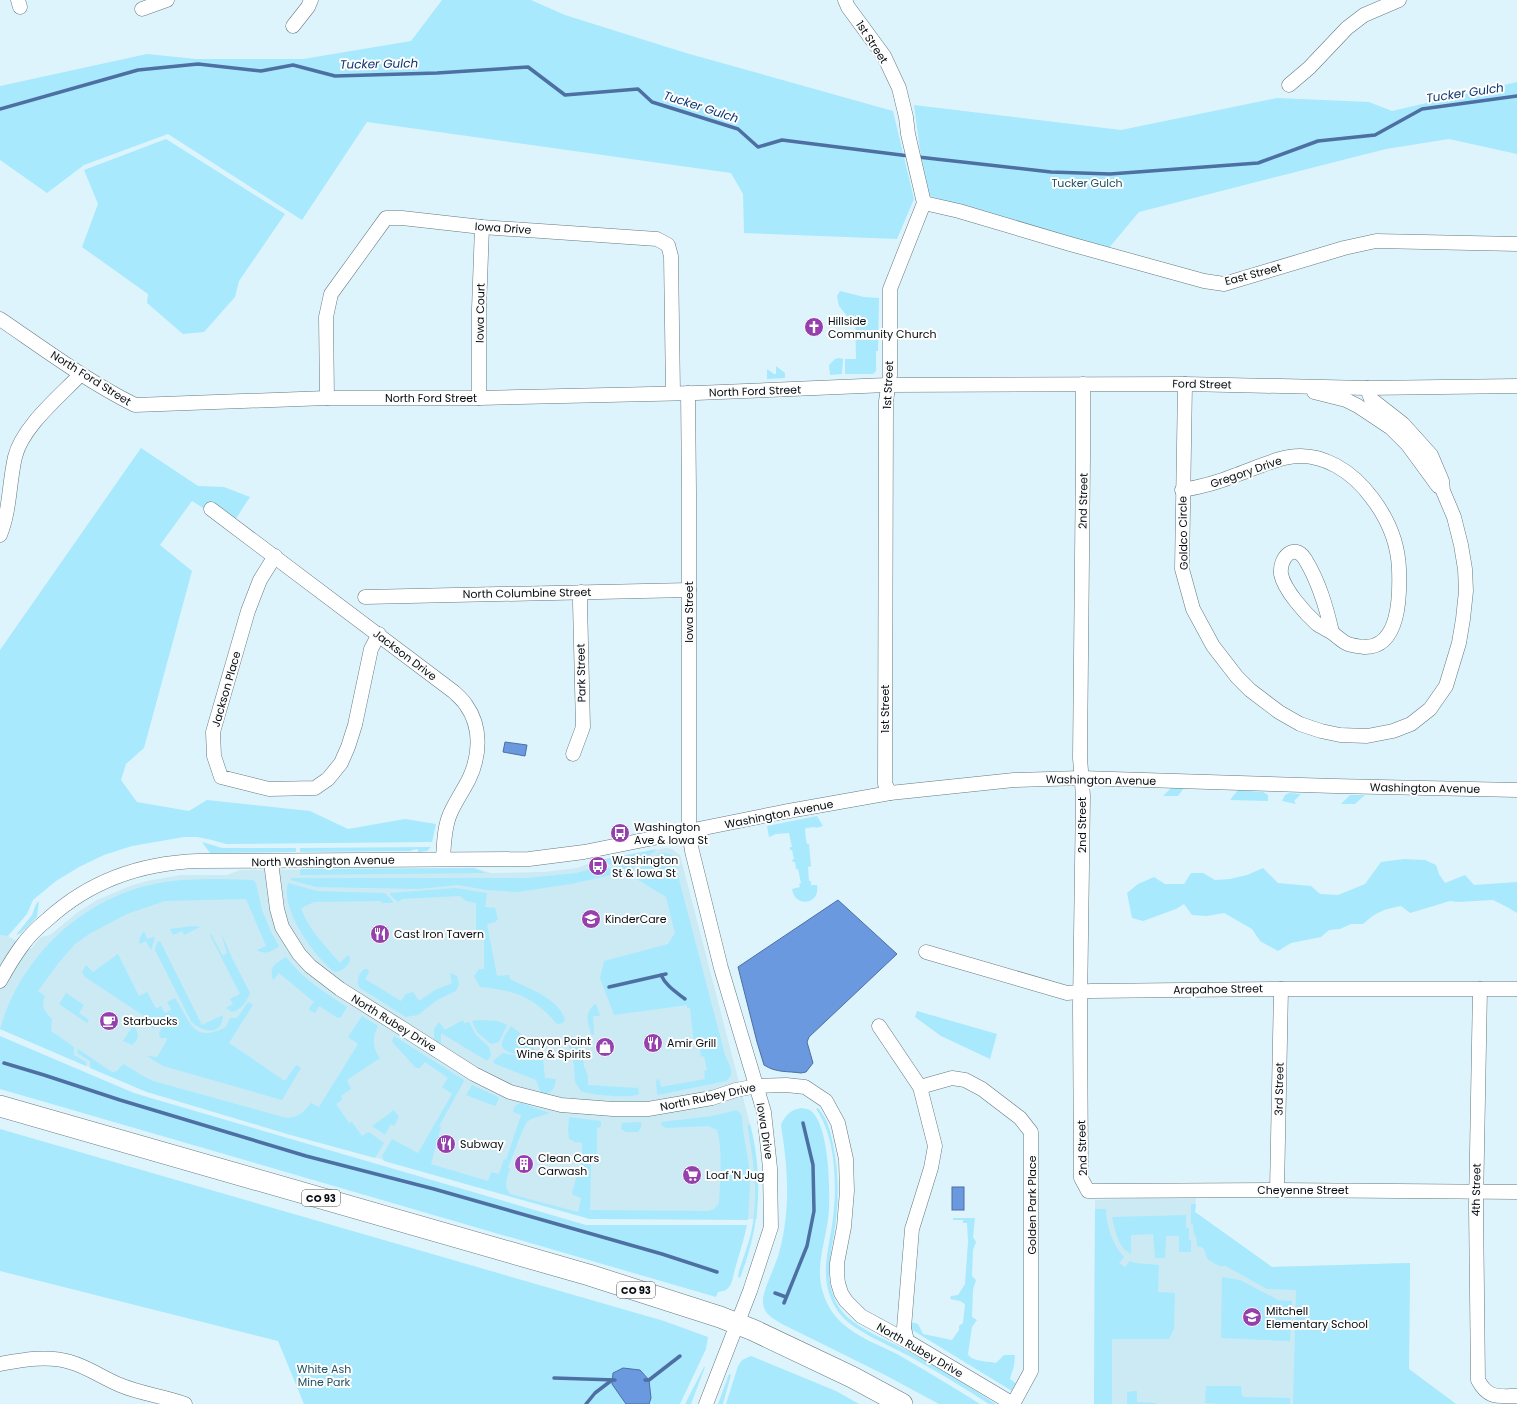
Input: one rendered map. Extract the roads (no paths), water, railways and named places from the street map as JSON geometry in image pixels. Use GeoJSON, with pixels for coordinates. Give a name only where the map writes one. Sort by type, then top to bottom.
{"type":"FeatureCollection","features":[{"type":"Feature","properties":{"kind":"highway","name":"CO 93"},"geometry":{"type":"LineString","coordinates":[[0,1106],[589,1275],[720,1318],[753,1330],[845,1374],[902,1404]]}},
{"type":"Feature","properties":{"kind":"street"},"geometry":{"type":"LineString","coordinates":[[142,9],[167,0]]}},
{"type":"Feature","properties":{"kind":"street"},"geometry":{"type":"LineString","coordinates":[[293,26],[308,7],[311,0]]}},
{"type":"Feature","properties":{"kind":"street","name":"1st Street"},"geometry":{"type":"LineString","coordinates":[[845,0],[848,7],[884,56],[896,81],[906,117],[908,134],[924,203],[890,289],[890,375],[887,385],[885,779],[885,784],[890,793]]}},
{"type":"Feature","properties":{"kind":"street"},"geometry":{"type":"LineString","coordinates":[[1289,85],[1309,68],[1347,28],[1364,15],[1399,0]]}},
{"type":"Feature","properties":{"kind":"street","name":"East Street"},"geometry":{"type":"LineString","coordinates":[[924,203],[959,211],[1070,244],[1204,281],[1224,284],[1344,248],[1376,242],[1517,244]]}},
{"type":"Feature","properties":{"kind":"street","name":"Iowa Drive"},"geometry":{"type":"LineString","coordinates":[[327,398],[326,317],[331,294],[386,218],[402,213],[482,227],[657,239],[668,246],[671,256],[673,393]]}},
{"type":"Feature","properties":{"kind":"street","name":"Iowa Court"},"geometry":{"type":"LineString","coordinates":[[479,398],[479,309],[482,227]]}},
{"type":"Feature","properties":{"kind":"street","name":"North Ford Street"},"geometry":{"type":"LineString","coordinates":[[0,319],[81,374],[135,405],[327,398],[479,398],[688,393],[887,385]]}},
{"type":"Feature","properties":{"kind":"street"},"geometry":{"type":"LineString","coordinates":[[0,536],[15,455],[28,429],[81,374]]}},
{"type":"Feature","properties":{"kind":"street","name":"2nd Street"},"geometry":{"type":"LineString","coordinates":[[1083,384],[1081,1178],[1088,1191]]}},
{"type":"Feature","properties":{"kind":"street","name":"Ford Street"},"geometry":{"type":"LineString","coordinates":[[887,385],[1185,384],[1300,385],[1367,388],[1517,386]]}},
{"type":"Feature","properties":{"kind":"street","name":"Goldco Circle"},"geometry":{"type":"LineString","coordinates":[[1185,384],[1182,490],[1182,569],[1193,609],[1213,646],[1237,677],[1250,690],[1279,712],[1300,724],[1340,735],[1367,736],[1393,731],[1411,724],[1430,709],[1446,686],[1462,627],[1466,591],[1465,569],[1454,517],[1443,490],[1408,444],[1390,428],[1358,406],[1346,400],[1314,393],[1300,385]]}},
{"type":"Feature","properties":{"kind":"street","name":"Goldco Circle"},"geometry":{"type":"LineString","coordinates":[[1367,388],[1372,399],[1403,424],[1431,455],[1442,481],[1443,490]]}},
{"type":"Feature","properties":{"kind":"street","name":"Iowa Street"},"geometry":{"type":"LineString","coordinates":[[688,393],[689,832]]}},
{"type":"Feature","properties":{"kind":"street","name":"Gregory Drive"},"geometry":{"type":"LineString","coordinates":[[1182,490],[1197,488],[1274,460],[1291,457],[1306,456],[1328,461],[1353,477],[1366,490],[1381,510],[1391,529],[1397,548],[1399,590],[1396,619],[1390,632],[1380,644],[1370,647],[1346,643],[1332,632],[1318,625],[1294,598],[1286,586],[1280,566],[1283,558],[1289,553],[1295,552],[1302,554],[1306,560],[1319,585],[1332,632]]}},
{"type":"Feature","properties":{"kind":"street","name":"Jackson Drive"},"geometry":{"type":"LineString","coordinates":[[211,509],[379,634],[454,692],[467,705],[474,720],[478,736],[478,749],[469,777],[450,815],[444,843],[443,859]]}},
{"type":"Feature","properties":{"kind":"street","name":"Jackson Place"},"geometry":{"type":"LineString","coordinates":[[275,556],[260,580],[248,611],[213,732],[214,756],[221,777],[269,788],[315,788],[328,779],[341,763],[350,740],[355,725],[371,648],[379,634]]}},
{"type":"Feature","properties":{"kind":"street","name":"North Columbine Street"},"geometry":{"type":"LineString","coordinates":[[365,597],[689,590]]}},
{"type":"Feature","properties":{"kind":"street","name":"Park Street"},"geometry":{"type":"LineString","coordinates":[[573,754],[583,727],[581,592]]}},
{"type":"Feature","properties":{"kind":"street","name":"Washington Avenue"},"geometry":{"type":"LineString","coordinates":[[689,832],[783,812],[890,793],[1014,780],[1081,778],[1517,790]]}},
{"type":"Feature","properties":{"kind":"street","name":"Iowa Drive"},"geometry":{"type":"LineString","coordinates":[[689,832],[692,851],[721,968],[764,1112],[769,1152],[770,1227],[762,1256],[706,1404]]}},
{"type":"Feature","properties":{"kind":"street","name":"North Washington Avenue"},"geometry":{"type":"LineString","coordinates":[[0,981],[21,947],[43,923],[66,904],[106,881],[148,866],[179,862],[529,859],[557,856],[689,832]]}},
{"type":"Feature","properties":{"kind":"street","name":"North Rubey Drive"},"geometry":{"type":"LineString","coordinates":[[271,862],[277,908],[282,927],[299,954],[310,966],[340,989],[474,1074],[510,1092],[561,1105],[586,1108],[641,1109],[712,1098],[736,1090],[756,1086],[786,1085],[805,1087],[826,1101],[838,1123],[846,1159],[847,1191],[844,1227],[837,1263],[838,1283],[841,1293],[846,1301],[861,1316],[907,1341],[1013,1404]]}},
{"type":"Feature","properties":{"kind":"street","name":"Arapahoe Street"},"geometry":{"type":"LineString","coordinates":[[926,952],[1067,993],[1281,989],[1517,989]]}},
{"type":"Feature","properties":{"kind":"street","name":"3rd Street"},"geometry":{"type":"LineString","coordinates":[[1277,1190],[1281,989]]}},
{"type":"Feature","properties":{"kind":"street","name":"4th Street"},"geometry":{"type":"LineString","coordinates":[[1480,989],[1476,1192],[1478,1380],[1483,1390],[1495,1396],[1517,1396]]}},
{"type":"Feature","properties":{"kind":"street"},"geometry":{"type":"LineString","coordinates":[[879,1026],[920,1087],[935,1146],[929,1175],[912,1229],[904,1328],[907,1341]]}},
{"type":"Feature","properties":{"kind":"street","name":"Golden Park Place"},"geometry":{"type":"LineString","coordinates":[[920,1087],[952,1078],[965,1080],[982,1089],[1020,1118],[1031,1132],[1031,1372],[1013,1404]]}},
{"type":"Feature","properties":{"kind":"street","name":"Cheyenne Street"},"geometry":{"type":"LineString","coordinates":[[1088,1191],[1277,1190],[1517,1192]]}},
{"type":"Feature","properties":{"kind":"street"},"geometry":{"type":"LineString","coordinates":[[0,1364],[43,1359],[70,1362],[121,1385],[170,1398],[186,1404]]}},
{"type":"Feature","properties":{"kind":"water"},"geometry":{"type":"Polygon","coordinates":[[[505,742],[527,745],[525,756],[503,752],[505,742]]]}},
{"type":"Feature","properties":{"kind":"water"},"geometry":{"type":"Polygon","coordinates":[[[838,900],[897,954],[809,1037],[807,1042],[813,1063],[806,1072],[801,1073],[782,1071],[769,1068],[764,1065],[738,967],[838,900]]]}},
{"type":"Feature","properties":{"kind":"water"},"geometry":{"type":"Polygon","coordinates":[[[952,1187],[964,1187],[964,1210],[952,1210],[952,1187]]]}},
{"type":"Feature","properties":{"kind":"water"},"geometry":{"type":"Polygon","coordinates":[[[623,1368],[640,1370],[649,1380],[651,1398],[649,1404],[626,1404],[612,1384],[613,1373],[623,1368]]]}},
{"type":"Feature","properties":{"kind":"waterway","name":"Tucker Gulch"},"geometry":{"type":"LineString","coordinates":[[0,109],[138,70],[198,64],[261,71],[293,65],[335,76],[437,73],[528,67],[565,95],[638,89],[652,102],[738,129],[758,147],[782,140],[909,156]]}},
{"type":"Feature","properties":{"kind":"waterway","name":"Tucker Gulch"},"geometry":{"type":"LineString","coordinates":[[918,157],[1051,172],[1110,174],[1258,163],[1318,141],[1375,135],[1422,109],[1517,96]]}},
{"type":"Feature","properties":{"kind":"waterway"},"geometry":{"type":"LineString","coordinates":[[609,987],[666,974]]}},
{"type":"Feature","properties":{"kind":"waterway"},"geometry":{"type":"LineString","coordinates":[[661,975],[668,986],[685,999]]}},
{"type":"Feature","properties":{"kind":"waterway"},"geometry":{"type":"LineString","coordinates":[[4,1063],[120,1100],[306,1156],[434,1189],[662,1254],[717,1272]]}},
{"type":"Feature","properties":{"kind":"waterway"},"geometry":{"type":"LineString","coordinates":[[784,1303],[807,1246],[814,1211],[813,1165],[803,1123]]}},
{"type":"Feature","properties":{"kind":"waterway"},"geometry":{"type":"LineString","coordinates":[[775,1293],[786,1297]]}},
{"type":"Feature","properties":{"kind":"waterway"},"geometry":{"type":"LineString","coordinates":[[645,1380],[649,1380],[680,1356]]}},
{"type":"Feature","properties":{"kind":"waterway"},"geometry":{"type":"LineString","coordinates":[[554,1378],[615,1380]]}},
{"type":"Feature","properties":{"kind":"waterway"},"geometry":{"type":"LineString","coordinates":[[586,1404],[595,1393],[612,1380]]}},
{"type":"Feature","properties":{"kind":"place","name":"Hillside Community Church"},"geometry":{"type":"Point","coordinates":[814,327]}},
{"type":"Feature","properties":{"kind":"place","name":"Washington Ave & Iowa St"},"geometry":{"type":"Point","coordinates":[620,833]}},
{"type":"Feature","properties":{"kind":"place","name":"Washington St & Iowa St"},"geometry":{"type":"Point","coordinates":[598,866]}},
{"type":"Feature","properties":{"kind":"place","name":"KinderCare"},"geometry":{"type":"Point","coordinates":[591,919]}},
{"type":"Feature","properties":{"kind":"place","name":"Cast Iron Tavern"},"geometry":{"type":"Point","coordinates":[380,934]}},
{"type":"Feature","properties":{"kind":"place","name":"Starbucks"},"geometry":{"type":"Point","coordinates":[109,1021]}},
{"type":"Feature","properties":{"kind":"place","name":"Amir Grill"},"geometry":{"type":"Point","coordinates":[653,1043]}},
{"type":"Feature","properties":{"kind":"place","name":"Canyon Point Wine & Spirits"},"geometry":{"type":"Point","coordinates":[605,1047]}},
{"type":"Feature","properties":{"kind":"place","name":"Subway"},"geometry":{"type":"Point","coordinates":[446,1144]}},
{"type":"Feature","properties":{"kind":"place","name":"Clean Cars Carwash"},"geometry":{"type":"Point","coordinates":[524,1164]}},
{"type":"Feature","properties":{"kind":"place","name":"Loaf 'N Jug"},"geometry":{"type":"Point","coordinates":[692,1175]}},
{"type":"Feature","properties":{"kind":"place","name":"Mitchell Elementary School"},"geometry":{"type":"Point","coordinates":[1252,1317]}},
{"type":"Feature","properties":{"kind":"park label","name":"White Ash Mine Park"},"geometry":{"type":"Point","coordinates":[324,1375]}}]}
